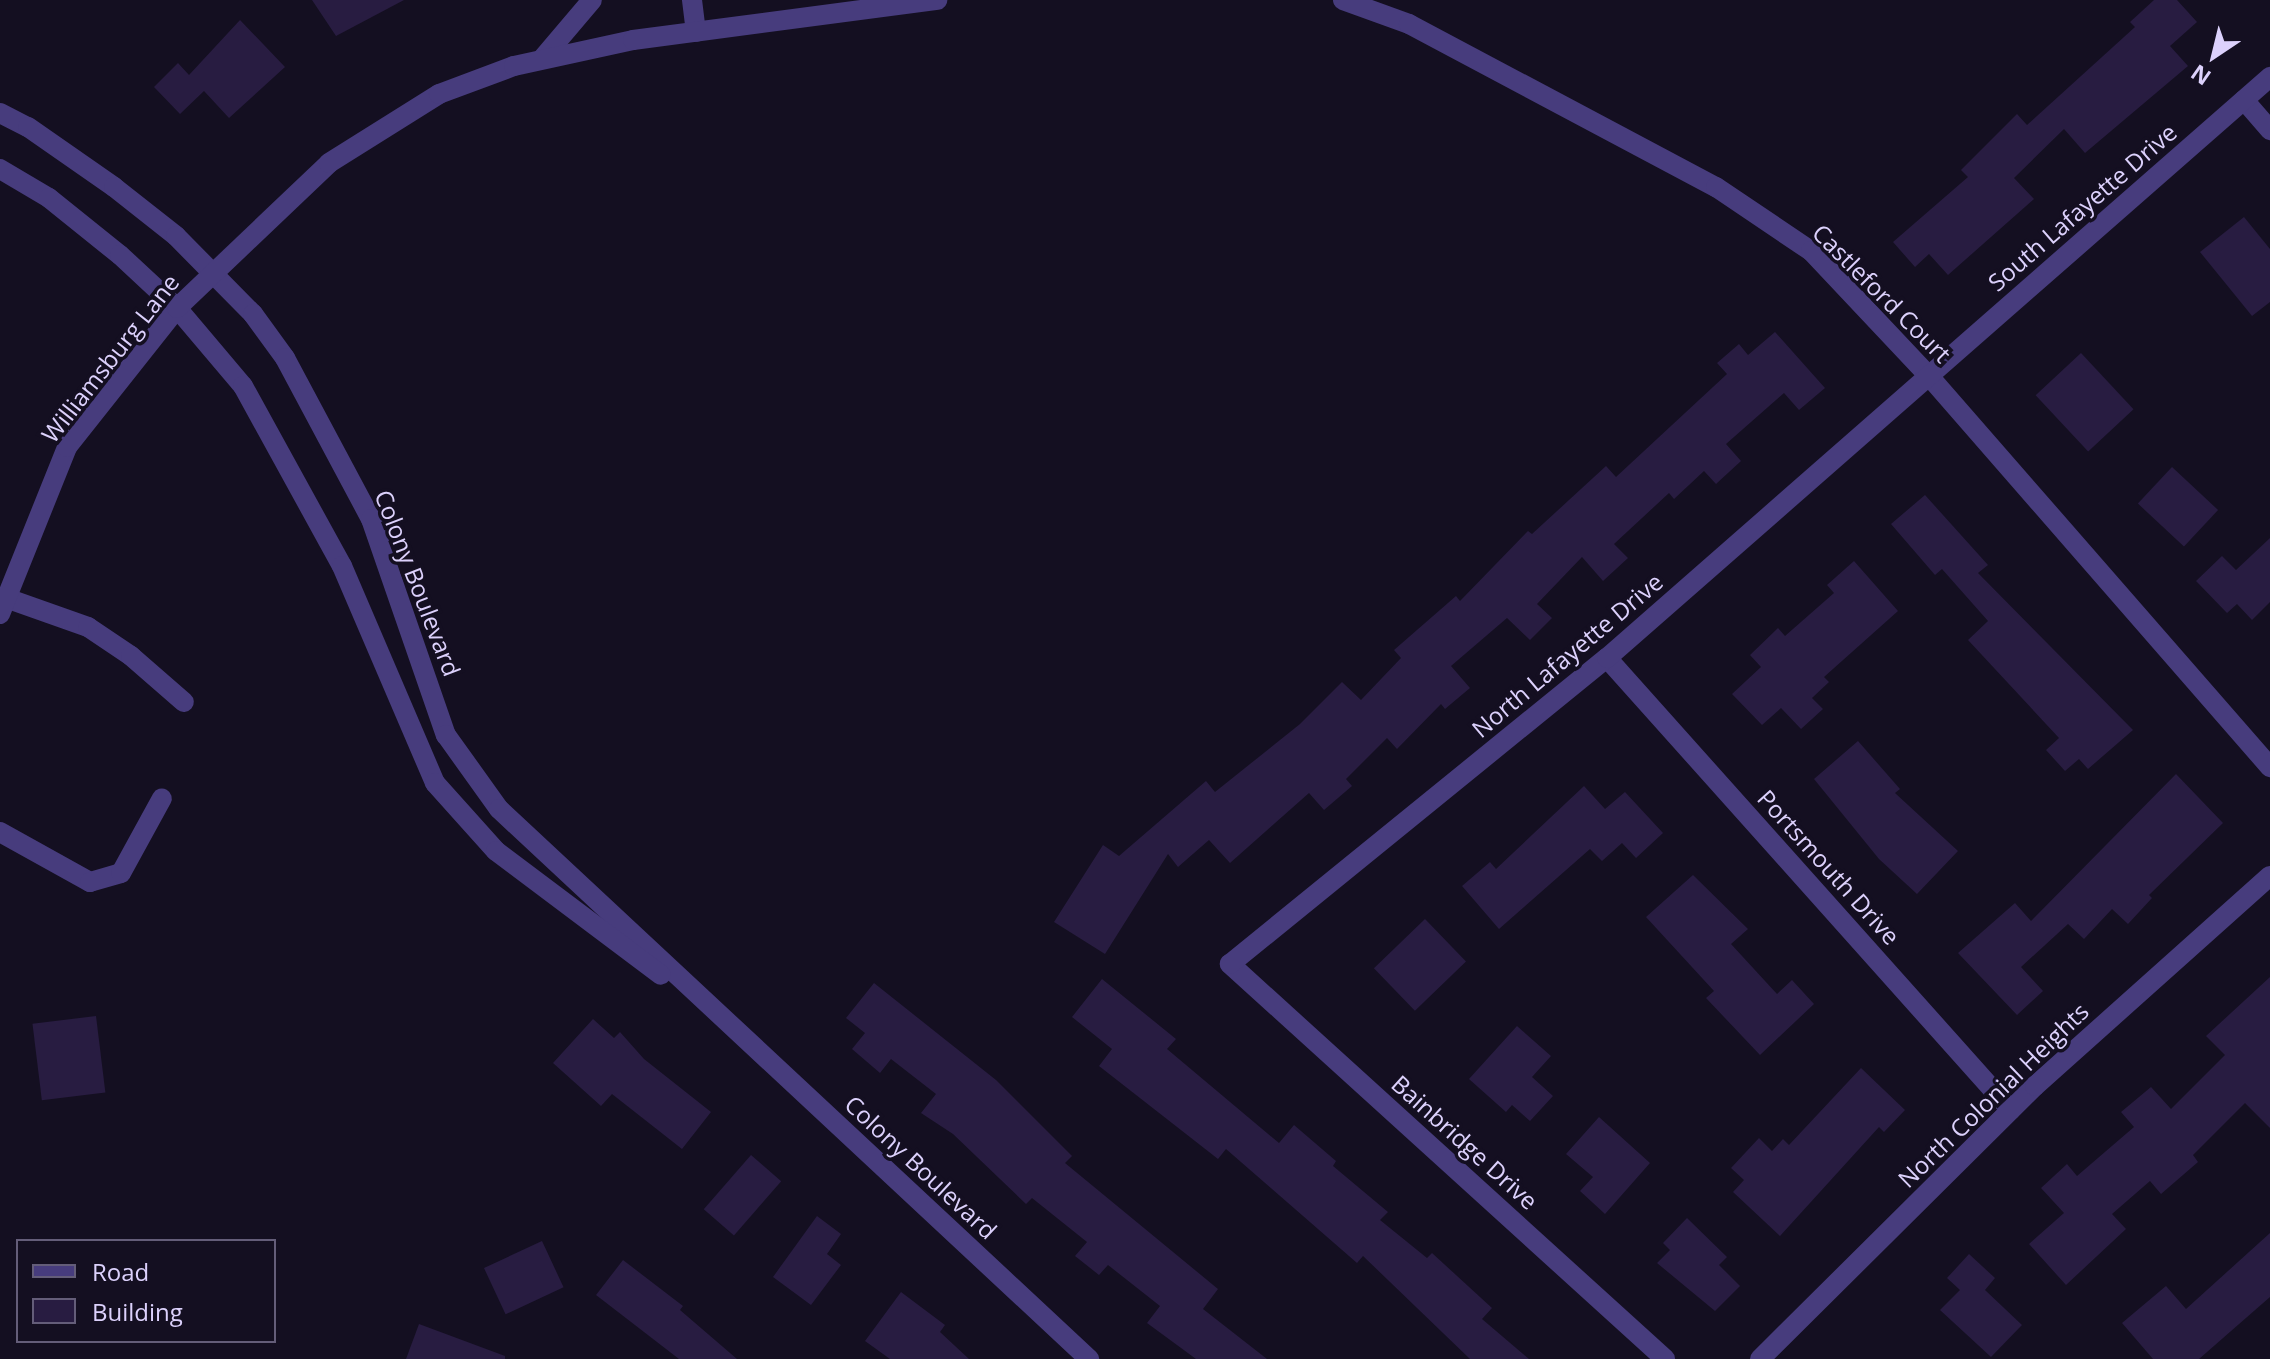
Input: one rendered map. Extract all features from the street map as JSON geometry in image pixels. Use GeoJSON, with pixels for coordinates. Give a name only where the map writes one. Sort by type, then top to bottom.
{"type":"FeatureCollection","features":[{"type":"Feature","properties":{"kind":"street"},"geometry":{"type":"LineString","coordinates":[[542,59],[592,0]]}},
{"type":"Feature","properties":{"kind":"street"},"geometry":{"type":"LineString","coordinates":[[692,0],[696,32]]}},
{"type":"Feature","properties":{"kind":"street"},"geometry":{"type":"LineString","coordinates":[[542,59],[696,32],[937,0]]}},
{"type":"Feature","properties":{"kind":"street","name":"Castleford Court"},"geometry":{"type":"LineString","coordinates":[[1343,0],[1409,24],[1716,187],[1811,251],[1929,376],[2270,767]]}},
{"type":"Feature","properties":{"kind":"street","name":"Williamsburg Lane"},"geometry":{"type":"LineString","coordinates":[[3,606],[67,447],[177,308],[212,271],[329,163],[439,94],[542,59]]}},
{"type":"Feature","properties":{"kind":"street","name":"South Lafayette Drive"},"geometry":{"type":"LineString","coordinates":[[1929,376],[2270,77]]}},
{"type":"Feature","properties":{"kind":"street"},"geometry":{"type":"LineString","coordinates":[[2244,100],[2270,130]]}},
{"type":"Feature","properties":{"kind":"street","name":"Colony Boulevard"},"geometry":{"type":"LineString","coordinates":[[0,113],[114,187],[212,271],[285,358],[371,519],[446,735],[499,809],[1089,1359]]}},
{"type":"Feature","properties":{"kind":"street","name":"Colony Boulevard"},"geometry":{"type":"LineString","coordinates":[[0,169],[49,198],[177,308],[243,386],[342,566],[435,783],[496,851],[718,1013]]}},
{"type":"Feature","properties":{"kind":"street","name":"North Lafayette Drive"},"geometry":{"type":"LineString","coordinates":[[1230,964],[1607,658],[1929,376]]}},
{"type":"Feature","properties":{"kind":"street"},"geometry":{"type":"LineString","coordinates":[[3,606],[88,627],[131,656],[184,702]]}},
{"type":"Feature","properties":{"kind":"street","name":"Portsmouth Drive"},"geometry":{"type":"LineString","coordinates":[[1607,658],[2011,1110]]}},
{"type":"Feature","properties":{"kind":"street"},"geometry":{"type":"LineString","coordinates":[[0,832],[90,882],[121,873],[162,798]]}},
{"type":"Feature","properties":{"kind":"street","name":"North Colonial Heights"},"geometry":{"type":"LineString","coordinates":[[1760,1359],[2011,1110],[2270,876]]}},
{"type":"Feature","properties":{"kind":"street","name":"Bainbridge Drive"},"geometry":{"type":"LineString","coordinates":[[1230,964],[1665,1359]]}},
{"type":"Feature","properties":{"kind":"building"},"geometry":{"type":"Polygon","coordinates":[[[312,0],[404,0],[336,36],[312,0]]]}},
{"type":"Feature","properties":{"kind":"building"},"geometry":{"type":"Polygon","coordinates":[[[2154,0],[2177,0],[2197,22],[2170,46],[2188,66],[2085,153],[2064,129],[2014,178],[2034,199],[1948,275],[1929,254],[1915,267],[1893,242],[1968,177],[1961,170],[2017,114],[2027,125],[2135,27],[2130,22],[2154,0]]]}},
{"type":"Feature","properties":{"kind":"building"},"geometry":{"type":"Polygon","coordinates":[[[240,20],[285,67],[229,118],[204,91],[180,114],[154,87],[178,63],[189,75],[240,20]]]}},
{"type":"Feature","properties":{"kind":"building"},"geometry":{"type":"Polygon","coordinates":[[[2244,217],[2270,249],[2270,302],[2252,316],[2200,252],[2244,217]]]}},
{"type":"Feature","properties":{"kind":"building"},"geometry":{"type":"Polygon","coordinates":[[[1775,332],[1825,388],[1799,410],[1784,393],[1726,444],[1741,461],[1716,484],[1704,471],[1674,499],[1669,493],[1614,544],[1628,558],[1603,581],[1582,557],[1537,604],[1552,618],[1530,640],[1507,618],[1451,666],[1470,688],[1445,709],[1441,704],[1397,749],[1387,738],[1346,779],[1352,786],[1324,810],[1309,793],[1230,863],[1209,840],[1178,867],[1168,854],[1105,954],[1054,922],[1103,845],[1119,856],[1206,781],[1215,792],[1300,724],[1342,682],[1361,700],[1401,658],[1394,650],[1456,596],[1460,601],[1528,531],[1532,534],[1606,466],[1616,477],[1727,374],[1717,363],[1739,344],[1748,355],[1775,332]]]}},
{"type":"Feature","properties":{"kind":"building"},"geometry":{"type":"Polygon","coordinates":[[[2081,353],[2134,409],[2088,452],[2036,395],[2081,353]]]}},
{"type":"Feature","properties":{"kind":"building"},"geometry":{"type":"Polygon","coordinates":[[[2172,467],[2218,510],[2184,547],[2138,504],[2172,467]]]}},
{"type":"Feature","properties":{"kind":"building"},"geometry":{"type":"Polygon","coordinates":[[[1925,495],[1988,565],[1978,573],[2133,730],[2088,769],[2079,759],[2065,771],[2046,750],[2059,738],[1968,640],[1988,621],[1942,569],[1935,575],[1891,524],[1925,495]]]}},
{"type":"Feature","properties":{"kind":"building"},"geometry":{"type":"Polygon","coordinates":[[[2270,538],[2270,602],[2252,620],[2237,604],[2227,613],[2196,581],[2222,556],[2236,570],[2270,538]]]}},
{"type":"Feature","properties":{"kind":"building"},"geometry":{"type":"Polygon","coordinates":[[[1854,561],[1898,611],[1824,677],[1829,682],[1812,698],[1823,709],[1801,729],[1781,708],[1762,725],[1732,694],[1761,667],[1750,655],[1778,628],[1785,636],[1834,593],[1827,585],[1854,561]]]}},
{"type":"Feature","properties":{"kind":"building"},"geometry":{"type":"Polygon","coordinates":[[[1858,741],[1900,789],[1895,793],[1958,851],[1917,894],[1879,859],[1814,779],[1858,741]]]}},
{"type":"Feature","properties":{"kind":"building"},"geometry":{"type":"Polygon","coordinates":[[[2176,774],[2223,823],[2149,895],[2152,898],[2128,924],[2112,909],[2084,939],[2068,924],[2021,967],[2043,991],[2017,1015],[1958,953],[2015,903],[2031,921],[2176,774]]]}},
{"type":"Feature","properties":{"kind":"building"},"geometry":{"type":"Polygon","coordinates":[[[1584,786],[1605,809],[1625,792],[1663,833],[1636,858],[1622,843],[1602,861],[1590,849],[1499,929],[1462,886],[1490,862],[1496,869],[1584,786]]]}},
{"type":"Feature","properties":{"kind":"building"},"geometry":{"type":"Polygon","coordinates":[[[1693,875],[1748,929],[1731,944],[1777,994],[1792,980],[1814,1004],[1760,1055],[1706,998],[1714,991],[1646,917],[1693,875]]]}},
{"type":"Feature","properties":{"kind":"building"},"geometry":{"type":"Polygon","coordinates":[[[1425,919],[1466,961],[1415,1011],[1374,968],[1425,919]]]}},
{"type":"Feature","properties":{"kind":"building"},"geometry":{"type":"Polygon","coordinates":[[[2270,977],[2270,1128],[2245,1103],[2193,1155],[2198,1162],[2161,1194],[2150,1181],[2112,1214],[2126,1229],[2066,1285],[2029,1244],[2064,1213],[2041,1188],[2067,1164],[2077,1176],[2134,1127],[2121,1112],[2151,1087],[2171,1109],[2225,1055],[2206,1036],[2270,977]]]}},
{"type":"Feature","properties":{"kind":"building"},"geometry":{"type":"Polygon","coordinates":[[[1102,979],[1176,1039],[1167,1049],[1279,1143],[1294,1125],[1336,1161],[1333,1166],[1388,1212],[1380,1220],[1427,1258],[1432,1253],[1492,1308],[1482,1319],[1529,1359],[1470,1359],[1363,1256],[1357,1263],[1226,1149],[1218,1159],[1099,1066],[1112,1049],[1072,1017],[1102,979]]]}},
{"type":"Feature","properties":{"kind":"building"},"geometry":{"type":"Polygon","coordinates":[[[874,983],[996,1080],[1072,1156],[1065,1163],[1218,1289],[1203,1309],[1267,1359],[1196,1359],[1147,1323],[1160,1306],[1108,1265],[1099,1275],[1075,1256],[1087,1242],[1032,1198],[1026,1204],[953,1134],[921,1113],[936,1094],[891,1059],[880,1073],[852,1049],[865,1033],[846,1018],[874,983]]]}},
{"type":"Feature","properties":{"kind":"building"},"geometry":{"type":"Polygon","coordinates":[[[96,1016],[105,1092],[42,1100],[32,1024],[96,1016]]]}},
{"type":"Feature","properties":{"kind":"building"},"geometry":{"type":"Polygon","coordinates":[[[593,1019],[614,1038],[620,1032],[644,1059],[711,1112],[682,1149],[612,1094],[601,1106],[553,1063],[593,1019]]]}},
{"type":"Feature","properties":{"kind":"building"},"geometry":{"type":"Polygon","coordinates":[[[1517,1026],[1551,1056],[1532,1077],[1553,1096],[1530,1121],[1512,1105],[1506,1112],[1469,1079],[1517,1026]]]}},
{"type":"Feature","properties":{"kind":"building"},"geometry":{"type":"Polygon","coordinates":[[[1861,1068],[1905,1110],[1884,1132],[1879,1127],[1780,1236],[1733,1192],[1744,1180],[1731,1168],[1759,1138],[1772,1151],[1783,1139],[1789,1145],[1861,1068]]]}},
{"type":"Feature","properties":{"kind":"building"},"geometry":{"type":"Polygon","coordinates":[[[1599,1117],[1650,1163],[1605,1214],[1580,1191],[1593,1177],[1566,1154],[1599,1117]]]}},
{"type":"Feature","properties":{"kind":"building"},"geometry":{"type":"Polygon","coordinates":[[[751,1155],[781,1181],[734,1236],[704,1209],[751,1155]]]}},
{"type":"Feature","properties":{"kind":"building"},"geometry":{"type":"Polygon","coordinates":[[[817,1216],[841,1234],[827,1254],[841,1265],[811,1305],[773,1277],[817,1216]]]}},
{"type":"Feature","properties":{"kind":"building"},"geometry":{"type":"Polygon","coordinates":[[[1687,1218],[1727,1257],[1719,1265],[1740,1286],[1715,1311],[1657,1263],[1670,1250],[1663,1243],[1687,1218]]]}},
{"type":"Feature","properties":{"kind":"building"},"geometry":{"type":"Polygon","coordinates":[[[2270,1233],[2270,1297],[2199,1359],[2153,1359],[2122,1323],[2166,1286],[2186,1309],[2270,1233]]]}},
{"type":"Feature","properties":{"kind":"building"},"geometry":{"type":"Polygon","coordinates":[[[542,1241],[564,1287],[506,1314],[484,1268],[542,1241]]]}},
{"type":"Feature","properties":{"kind":"building"},"geometry":{"type":"Polygon","coordinates":[[[1969,1254],[1995,1278],[1985,1290],[2022,1325],[1991,1357],[1940,1310],[1960,1290],[1947,1278],[1969,1254]]]}},
{"type":"Feature","properties":{"kind":"building"},"geometry":{"type":"Polygon","coordinates":[[[623,1260],[683,1306],[680,1310],[737,1359],[679,1359],[596,1295],[623,1260]]]}},
{"type":"Feature","properties":{"kind":"building"},"geometry":{"type":"Polygon","coordinates":[[[901,1292],[945,1325],[940,1332],[969,1359],[890,1359],[865,1341],[901,1292]]]}},
{"type":"Feature","properties":{"kind":"building"},"geometry":{"type":"Polygon","coordinates":[[[419,1324],[505,1356],[505,1359],[406,1359],[419,1324]]]}}]}
